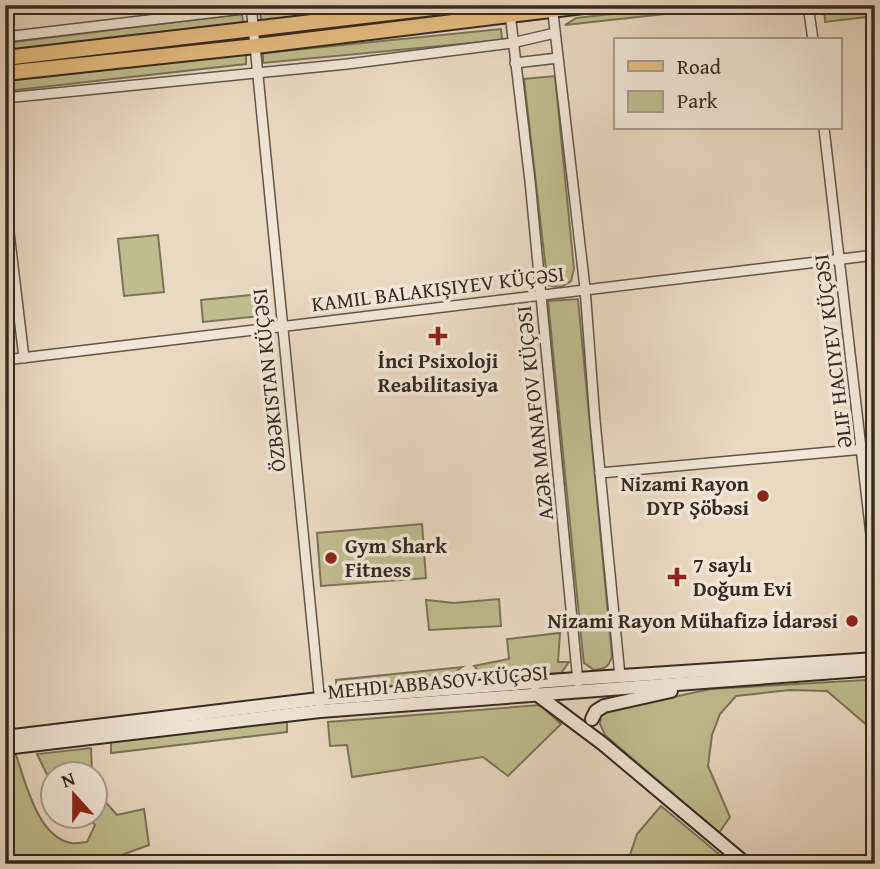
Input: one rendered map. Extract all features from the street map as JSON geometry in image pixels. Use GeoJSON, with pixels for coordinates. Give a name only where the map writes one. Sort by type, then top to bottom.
{"type":"FeatureCollection","features":[{"type":"Feature","properties":{"kind":"main road"},"geometry":{"type":"LineString","coordinates":[[5,58],[457,5]]}},
{"type":"Feature","properties":{"kind":"main road"},"geometry":{"type":"LineString","coordinates":[[5,74],[256,46],[509,10],[592,5]]}},
{"type":"Feature","properties":{"kind":"street"},"geometry":{"type":"LineString","coordinates":[[5,37],[276,5]]}},
{"type":"Feature","properties":{"kind":"street"},"geometry":{"type":"LineString","coordinates":[[808,5],[813,38]]}},
{"type":"Feature","properties":{"kind":"street"},"geometry":{"type":"LineString","coordinates":[[251,7],[254,28]]}},
{"type":"Feature","properties":{"kind":"street"},"geometry":{"type":"LineString","coordinates":[[552,8],[585,288],[620,676],[618,682],[595,704],[592,719],[603,744]]}},
{"type":"Feature","properties":{"kind":"street","name":"AZƏR MANAFOV KÜÇƏSI"},"geometry":{"type":"LineString","coordinates":[[509,10],[581,684]]}},
{"type":"Feature","properties":{"kind":"street","name":"ÖZBƏKISTAN KÜÇƏSI"},"geometry":{"type":"LineString","coordinates":[[254,28],[320,705]]}},
{"type":"Feature","properties":{"kind":"street"},"geometry":{"type":"LineString","coordinates":[[5,98],[347,64],[512,43],[555,33]]}},
{"type":"Feature","properties":{"kind":"street"},"geometry":{"type":"LineString","coordinates":[[515,63],[558,58]]}},
{"type":"Feature","properties":{"kind":"street"},"geometry":{"type":"LineString","coordinates":[[824,130],[875,569]]}},
{"type":"Feature","properties":{"kind":"street"},"geometry":{"type":"LineString","coordinates":[[5,200],[24,358]]}},
{"type":"Feature","properties":{"kind":"street","name":"KAMIL BALAKIŞIYEV KÜÇƏSI"},"geometry":{"type":"LineString","coordinates":[[5,360],[875,255]]}},
{"type":"Feature","properties":{"kind":"street"},"geometry":{"type":"LineString","coordinates":[[600,473],[875,448]]}},
{"type":"Feature","properties":{"kind":"street","name":"MEHDI ABBASOV KÜÇƏSI"},"geometry":{"type":"LineString","coordinates":[[550,692],[620,676],[875,659]]}},
{"type":"Feature","properties":{"kind":"street","name":"MEHDI ABBASOV KÜÇƏSI"},"geometry":{"type":"LineString","coordinates":[[5,737],[320,705],[537,687],[581,684],[611,688],[875,669]]}},
{"type":"Feature","properties":{"kind":"street"},"geometry":{"type":"LineString","coordinates":[[592,719],[596,711],[611,703],[720,680]]}},
{"type":"Feature","properties":{"kind":"street"},"geometry":{"type":"LineString","coordinates":[[537,687],[550,692],[603,744]]}},
{"type":"Feature","properties":{"kind":"street"},"geometry":{"type":"LineString","coordinates":[[537,687],[746,864]]}},
{"type":"Feature","properties":{"kind":"street","name":"MEHDI ABBASOV KÜÇƏSI"},"geometry":{"type":"LineString","coordinates":[[5,748],[320,705]]}},
{"type":"Feature","properties":{"kind":"green space"},"geometry":{"type":"Polygon","coordinates":[[[335,5],[443,5],[262,25],[260,13],[335,5]]]}},
{"type":"Feature","properties":{"kind":"green space"},"geometry":{"type":"Polygon","coordinates":[[[692,5],[683,12],[565,25],[576,18],[692,5]]]}},
{"type":"Feature","properties":{"kind":"green space"},"geometry":{"type":"Polygon","coordinates":[[[824,5],[875,5],[875,16],[825,22],[824,5]]]}},
{"type":"Feature","properties":{"kind":"green space"},"geometry":{"type":"Polygon","coordinates":[[[242,14],[243,23],[5,52],[5,43],[242,14]]]}},
{"type":"Feature","properties":{"kind":"green space"},"geometry":{"type":"Polygon","coordinates":[[[501,29],[502,40],[263,63],[263,53],[501,29]]]}},
{"type":"Feature","properties":{"kind":"green space"},"geometry":{"type":"Polygon","coordinates":[[[246,54],[246,64],[7,91],[6,81],[246,54]]]}},
{"type":"Feature","properties":{"kind":"green space"},"geometry":{"type":"Polygon","coordinates":[[[555,76],[574,269],[571,281],[558,287],[549,285],[547,279],[524,79],[555,76]]]}},
{"type":"Feature","properties":{"kind":"green space"},"geometry":{"type":"Polygon","coordinates":[[[158,235],[164,292],[124,296],[118,239],[158,235]]]}},
{"type":"Feature","properties":{"kind":"green space"},"geometry":{"type":"Polygon","coordinates":[[[260,294],[262,316],[203,322],[201,300],[260,294]]]}},
{"type":"Feature","properties":{"kind":"green space"},"geometry":{"type":"Polygon","coordinates":[[[578,299],[612,656],[606,667],[594,670],[584,663],[583,656],[548,301],[578,299]]]}},
{"type":"Feature","properties":{"kind":"green space"},"geometry":{"type":"Polygon","coordinates":[[[422,524],[426,578],[321,586],[317,533],[422,524]]]}},
{"type":"Feature","properties":{"kind":"green space"},"geometry":{"type":"Polygon","coordinates":[[[499,599],[501,626],[429,630],[426,600],[454,603],[499,599]]]}},
{"type":"Feature","properties":{"kind":"green space"},"geometry":{"type":"Polygon","coordinates":[[[560,633],[558,662],[569,662],[561,673],[485,678],[474,666],[509,659],[507,639],[560,633]]]}},
{"type":"Feature","properties":{"kind":"green space"},"geometry":{"type":"Polygon","coordinates":[[[462,667],[442,682],[337,691],[336,680],[462,667]]]}},
{"type":"Feature","properties":{"kind":"green space"},"geometry":{"type":"Polygon","coordinates":[[[866,680],[875,689],[875,732],[827,691],[790,690],[736,696],[720,714],[712,735],[708,766],[730,817],[719,833],[605,735],[600,724],[601,716],[607,711],[711,689],[866,680]]]}},
{"type":"Feature","properties":{"kind":"green space"},"geometry":{"type":"Polygon","coordinates":[[[540,705],[561,724],[508,776],[483,757],[352,777],[347,745],[330,746],[328,722],[540,705]]]}},
{"type":"Feature","properties":{"kind":"green space"},"geometry":{"type":"Polygon","coordinates":[[[287,721],[287,732],[111,753],[111,741],[287,721]]]}},
{"type":"Feature","properties":{"kind":"green space"},"geometry":{"type":"Polygon","coordinates":[[[91,748],[91,760],[40,760],[37,754],[91,748]]]}},
{"type":"Feature","properties":{"kind":"green space"},"geometry":{"type":"Polygon","coordinates":[[[15,752],[38,813],[38,830],[49,830],[59,839],[73,843],[87,842],[93,830],[108,830],[108,805],[117,815],[144,809],[149,845],[119,856],[109,864],[9,864],[5,851],[5,796],[10,794],[8,783],[15,752]]]}},
{"type":"Feature","properties":{"kind":"green space"},"geometry":{"type":"Polygon","coordinates":[[[661,806],[731,864],[627,864],[637,834],[661,806]]]}},
{"type":"Feature","properties":{"kind":"place","name":"İnci Psixoloji Reabilitasiya"},"geometry":{"type":"Point","coordinates":[438,336]}},
{"type":"Feature","properties":{"kind":"place","name":"Nizami Rayon DYP Şöbəsi"},"geometry":{"type":"Point","coordinates":[763,496]}},
{"type":"Feature","properties":{"kind":"place","name":"Gym Shark Fitness"},"geometry":{"type":"Point","coordinates":[331,558]}},
{"type":"Feature","properties":{"kind":"place","name":"7 saylı Doğum Evi"},"geometry":{"type":"Point","coordinates":[677,577]}},
{"type":"Feature","properties":{"kind":"place","name":"Nizami Rayon Mühafizə İdarəsi"},"geometry":{"type":"Point","coordinates":[852,621]}}]}
